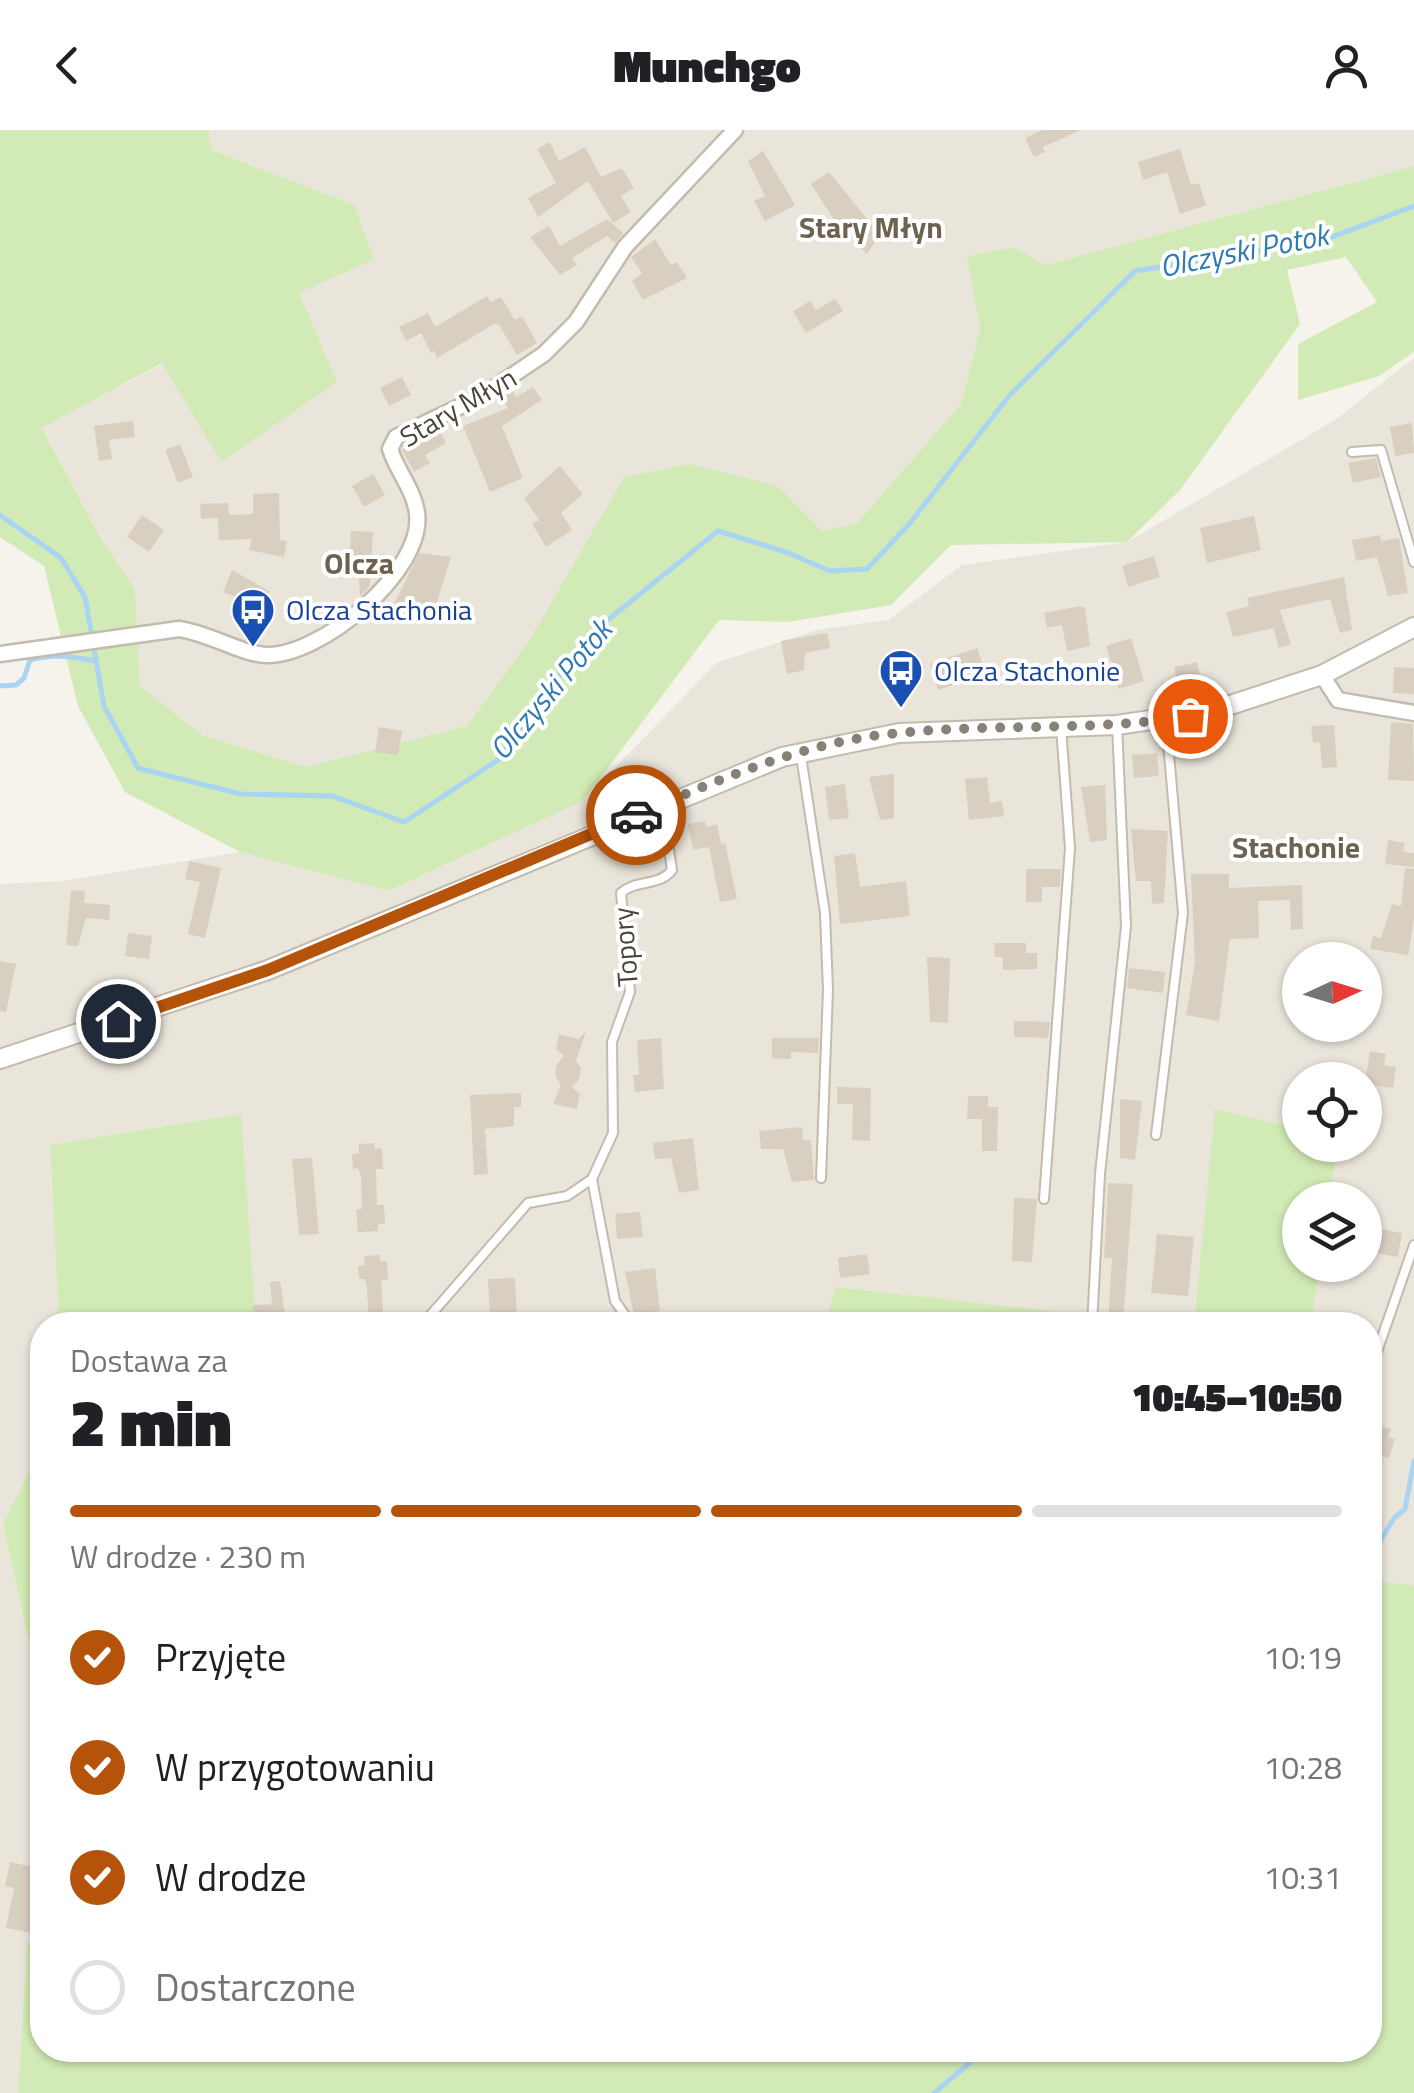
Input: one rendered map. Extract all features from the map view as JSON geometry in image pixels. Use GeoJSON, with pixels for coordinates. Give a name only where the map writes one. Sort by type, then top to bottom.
{"type":"FeatureCollection","features":[{"type":"Feature","properties":{"kind":"street","name":"Stary Młyn"},"geometry":{"type":"LineString","coordinates":[[0,654],[179,628],[221,638],[253,653],[277,654],[310,645],[350,619],[396,571],[416,529],[417,514],[410,490],[390,450],[396,436],[482,396],[544,354],[576,322],[648,222],[735,130]]}},
{"type":"Feature","properties":{"kind":"street"},"geometry":{"type":"LineString","coordinates":[[0,1059],[268,970],[661,805],[800,752],[899,732],[1166,720],[1242,704],[1322,676],[1414,627]]}},
{"type":"Feature","properties":{"kind":"street"},"geometry":{"type":"LineString","coordinates":[[1322,676],[1338,700],[1414,713]]}},
{"type":"Feature","properties":{"kind":"lane"},"geometry":{"type":"LineString","coordinates":[[1352,452],[1381,450],[1414,562]]}},
{"type":"Feature","properties":{"kind":"lane"},"geometry":{"type":"LineString","coordinates":[[1156,1135],[1183,913],[1166,720]]}},
{"type":"Feature","properties":{"kind":"lane"},"geometry":{"type":"LineString","coordinates":[[1093,1312],[1100,1174],[1126,926],[1116,725]]}},
{"type":"Feature","properties":{"kind":"lane"},"geometry":{"type":"LineString","coordinates":[[1044,1199],[1070,848],[1061,727]]}},
{"type":"Feature","properties":{"kind":"lane"},"geometry":{"type":"LineString","coordinates":[[800,752],[825,913],[828,1043],[821,1178]]}},
{"type":"Feature","properties":{"kind":"lane","name":"Topory"},"geometry":{"type":"LineString","coordinates":[[592,1179],[613,1133],[612,1042],[630,992],[621,893],[632,885],[662,879],[672,870],[672,844],[661,805]]}},
{"type":"Feature","properties":{"kind":"lane"},"geometry":{"type":"LineString","coordinates":[[433,1312],[528,1202],[567,1196],[592,1179],[615,1301],[623,1312]]}},
{"type":"Feature","properties":{"kind":"lane"},"geometry":{"type":"LineString","coordinates":[[1382,1337],[1414,1244]]}},
{"type":"Feature","properties":{"kind":"shaded area"},"geometry":{"type":"Polygon","coordinates":[[[208,130],[1414,130],[1414,166],[1044,265],[1014,247],[968,256],[980,329],[961,404],[857,523],[822,532],[778,486],[531,638],[467,727],[306,767],[202,735],[140,686],[135,589],[100,537],[42,427],[298,293],[354,205],[212,150],[208,130]]]}},
{"type":"Feature","properties":{"kind":"shaded area"},"geometry":{"type":"Polygon","coordinates":[[[1414,358],[1414,1586],[1382,1581],[1382,1312],[1313,1312],[1317,1282],[1382,1282],[1382,1182],[1333,1182],[1336,1162],[1382,1162],[1382,1062],[1282,1062],[1282,1125],[1216,1110],[1195,1312],[1059,1312],[836,1287],[828,1312],[255,1312],[240,1114],[50,1146],[58,1312],[30,1312],[30,1469],[3,1524],[30,1648],[30,1943],[27,1943],[18,2093],[0,2093],[0,884],[63,881],[240,852],[390,891],[583,801],[716,663],[817,630],[888,620],[962,565],[1127,542],[1335,420],[1414,358]]]}},
{"type":"Feature","properties":{"kind":"green space"},"geometry":{"type":"Polygon","coordinates":[[[0,130],[208,130],[212,150],[354,205],[374,259],[299,293],[337,382],[221,462],[162,363],[42,428],[100,537],[135,589],[140,686],[202,735],[306,767],[467,726],[531,638],[624,477],[691,464],[778,486],[822,531],[857,523],[961,404],[980,329],[967,256],[1014,247],[1045,265],[1414,166],[1414,352],[1379,376],[1298,400],[1298,344],[1377,302],[1346,257],[1287,270],[1300,324],[1180,490],[1127,542],[951,545],[891,605],[788,622],[719,620],[583,801],[389,891],[240,852],[125,792],[78,706],[44,566],[0,537],[0,130]]]}},
{"type":"Feature","properties":{"kind":"green space"},"geometry":{"type":"Polygon","coordinates":[[[1215,1109],[1282,1125],[1282,1162],[1336,1162],[1333,1182],[1282,1182],[1282,1282],[1317,1282],[1313,1312],[1195,1312],[1215,1109]]]}},
{"type":"Feature","properties":{"kind":"green space"},"geometry":{"type":"Polygon","coordinates":[[[241,1114],[255,1312],[58,1312],[50,1145],[241,1114]]]}},
{"type":"Feature","properties":{"kind":"green space"},"geometry":{"type":"Polygon","coordinates":[[[836,1287],[1060,1312],[828,1312],[836,1287]]]}},
{"type":"Feature","properties":{"kind":"green space"},"geometry":{"type":"Polygon","coordinates":[[[30,1469],[30,1648],[3,1524],[30,1469]]]}},
{"type":"Feature","properties":{"kind":"green space"},"geometry":{"type":"Polygon","coordinates":[[[1382,1581],[1414,1586],[1414,2093],[18,2093],[27,1942],[30,2062],[1382,2062],[1382,1581]]]}},
{"type":"Feature","properties":{"kind":"building"},"geometry":{"type":"Polygon","coordinates":[[[1042,130],[1081,130],[1043,147],[1045,152],[1034,157],[1025,138],[1042,130]]]}},
{"type":"Feature","properties":{"kind":"building"},"geometry":{"type":"Polygon","coordinates":[[[550,142],[559,161],[585,147],[601,177],[622,168],[634,188],[621,196],[631,212],[613,223],[588,181],[538,217],[528,198],[556,183],[537,149],[550,142]]]}},
{"type":"Feature","properties":{"kind":"building"},"geometry":{"type":"Polygon","coordinates":[[[1180,149],[1191,185],[1199,183],[1206,205],[1180,214],[1167,172],[1143,180],[1138,162],[1180,149]]]}},
{"type":"Feature","properties":{"kind":"building"},"geometry":{"type":"Polygon","coordinates":[[[763,151],[795,205],[765,221],[754,201],[765,196],[748,161],[763,151]]]}},
{"type":"Feature","properties":{"kind":"building"},"geometry":{"type":"Polygon","coordinates":[[[829,172],[880,235],[867,254],[834,220],[811,184],[829,172]]]}},
{"type":"Feature","properties":{"kind":"building"},"geometry":{"type":"Polygon","coordinates":[[[607,219],[623,233],[615,243],[607,236],[572,258],[577,265],[560,275],[530,237],[549,226],[560,246],[607,219]]]}},
{"type":"Feature","properties":{"kind":"building"},"geometry":{"type":"Polygon","coordinates":[[[655,239],[671,265],[677,262],[687,278],[643,300],[632,281],[642,273],[631,257],[655,239]]]}},
{"type":"Feature","properties":{"kind":"building"},"geometry":{"type":"Polygon","coordinates":[[[487,296],[491,302],[501,297],[515,320],[522,316],[537,343],[517,355],[499,325],[494,324],[437,358],[421,333],[406,341],[399,327],[428,313],[435,327],[487,296]]]}},
{"type":"Feature","properties":{"kind":"building"},"geometry":{"type":"Polygon","coordinates":[[[835,299],[843,311],[806,333],[793,311],[810,301],[816,310],[835,299]]]}},
{"type":"Feature","properties":{"kind":"building"},"geometry":{"type":"Polygon","coordinates":[[[402,377],[411,395],[389,406],[380,388],[402,377]]]}},
{"type":"Feature","properties":{"kind":"building"},"geometry":{"type":"Polygon","coordinates":[[[533,387],[542,400],[502,426],[523,478],[490,492],[463,426],[508,408],[501,396],[511,389],[516,397],[533,387]]]}},
{"type":"Feature","properties":{"kind":"building"},"geometry":{"type":"Polygon","coordinates":[[[133,421],[135,437],[109,440],[112,459],[99,461],[94,426],[133,421]]]}},
{"type":"Feature","properties":{"kind":"building"},"geometry":{"type":"Polygon","coordinates":[[[1412,423],[1414,453],[1395,456],[1390,427],[1412,423]]]}},
{"type":"Feature","properties":{"kind":"building"},"geometry":{"type":"Polygon","coordinates":[[[439,430],[446,443],[425,455],[430,463],[414,472],[402,450],[439,430]]]}},
{"type":"Feature","properties":{"kind":"building"},"geometry":{"type":"Polygon","coordinates":[[[180,444],[193,477],[178,483],[165,450],[180,444]]]}},
{"type":"Feature","properties":{"kind":"building"},"geometry":{"type":"Polygon","coordinates":[[[1376,458],[1381,477],[1353,483],[1348,463],[1376,458]]]}},
{"type":"Feature","properties":{"kind":"building"},"geometry":{"type":"Polygon","coordinates":[[[560,466],[583,494],[561,513],[572,530],[546,547],[532,524],[539,520],[524,498],[560,466]]]}},
{"type":"Feature","properties":{"kind":"building"},"geometry":{"type":"Polygon","coordinates":[[[373,474],[385,495],[364,507],[352,486],[373,474]]]}},
{"type":"Feature","properties":{"kind":"building"},"geometry":{"type":"Polygon","coordinates":[[[279,493],[280,540],[287,541],[284,557],[249,550],[252,539],[219,540],[218,518],[201,519],[200,504],[228,503],[229,515],[253,514],[253,494],[279,493]]]}},
{"type":"Feature","properties":{"kind":"building"},"geometry":{"type":"Polygon","coordinates":[[[142,515],[164,530],[149,552],[127,537],[142,515]]]}},
{"type":"Feature","properties":{"kind":"building"},"geometry":{"type":"Polygon","coordinates":[[[1254,516],[1261,550],[1207,563],[1200,528],[1254,516]]]}},
{"type":"Feature","properties":{"kind":"building"},"geometry":{"type":"Polygon","coordinates":[[[351,531],[373,532],[370,586],[360,596],[358,568],[349,567],[351,531]]]}},
{"type":"Feature","properties":{"kind":"building"},"geometry":{"type":"Polygon","coordinates":[[[1380,535],[1381,541],[1399,538],[1408,593],[1388,596],[1377,557],[1356,561],[1352,540],[1380,535]]]}},
{"type":"Feature","properties":{"kind":"building"},"geometry":{"type":"Polygon","coordinates":[[[419,553],[451,557],[430,624],[393,606],[419,553]]]}},
{"type":"Feature","properties":{"kind":"building"},"geometry":{"type":"Polygon","coordinates":[[[1154,556],[1160,577],[1128,587],[1122,566],[1154,556]]]}},
{"type":"Feature","properties":{"kind":"building"},"geometry":{"type":"Polygon","coordinates":[[[232,570],[269,591],[266,604],[239,592],[236,597],[223,592],[232,570]]]}},
{"type":"Feature","properties":{"kind":"building"},"geometry":{"type":"Polygon","coordinates":[[[1344,577],[1352,630],[1340,633],[1330,599],[1280,610],[1291,644],[1279,648],[1273,628],[1233,637],[1226,612],[1249,606],[1247,598],[1344,577]]]}},
{"type":"Feature","properties":{"kind":"building"},"geometry":{"type":"Polygon","coordinates":[[[1085,608],[1090,646],[1067,651],[1062,625],[1047,628],[1044,613],[1085,608]]]}},
{"type":"Feature","properties":{"kind":"building"},"geometry":{"type":"Polygon","coordinates":[[[827,633],[830,648],[805,653],[804,670],[787,674],[781,641],[827,633]]]}},
{"type":"Feature","properties":{"kind":"building"},"geometry":{"type":"Polygon","coordinates":[[[1131,638],[1144,681],[1119,689],[1106,646],[1131,638]]]}},
{"type":"Feature","properties":{"kind":"building"},"geometry":{"type":"Polygon","coordinates":[[[977,648],[983,665],[957,674],[960,683],[938,690],[930,664],[977,648]]]}},
{"type":"Feature","properties":{"kind":"building"},"geometry":{"type":"Polygon","coordinates":[[[1197,662],[1202,685],[1178,690],[1174,667],[1197,662]]]}},
{"type":"Feature","properties":{"kind":"building"},"geometry":{"type":"Polygon","coordinates":[[[1394,667],[1414,668],[1414,694],[1393,693],[1394,667]]]}},
{"type":"Feature","properties":{"kind":"building"},"geometry":{"type":"Polygon","coordinates":[[[1391,722],[1413,724],[1414,781],[1388,780],[1391,722]]]}},
{"type":"Feature","properties":{"kind":"building"},"geometry":{"type":"Polygon","coordinates":[[[1334,725],[1337,767],[1322,768],[1320,742],[1313,743],[1311,726],[1334,725]]]}},
{"type":"Feature","properties":{"kind":"building"},"geometry":{"type":"Polygon","coordinates":[[[379,727],[402,731],[398,755],[375,752],[379,727]]]}},
{"type":"Feature","properties":{"kind":"building"},"geometry":{"type":"Polygon","coordinates":[[[1157,753],[1159,776],[1134,778],[1132,755],[1157,753]]]}},
{"type":"Feature","properties":{"kind":"building"},"geometry":{"type":"Polygon","coordinates":[[[894,774],[894,818],[880,820],[869,777],[894,774]]]}},
{"type":"Feature","properties":{"kind":"building"},"geometry":{"type":"Polygon","coordinates":[[[987,777],[990,803],[1002,801],[1004,816],[969,820],[965,779],[987,777]]]}},
{"type":"Feature","properties":{"kind":"building"},"geometry":{"type":"Polygon","coordinates":[[[845,784],[849,818],[829,820],[825,787],[845,784]]]}},
{"type":"Feature","properties":{"kind":"building"},"geometry":{"type":"Polygon","coordinates":[[[1105,785],[1107,840],[1090,842],[1081,787],[1105,785]]]}},
{"type":"Feature","properties":{"kind":"building"},"geometry":{"type":"Polygon","coordinates":[[[705,821],[707,827],[717,824],[721,844],[725,843],[737,899],[720,902],[709,847],[693,850],[688,824],[705,821]]]}},
{"type":"Feature","properties":{"kind":"building"},"geometry":{"type":"Polygon","coordinates":[[[1131,829],[1168,831],[1164,903],[1152,904],[1151,881],[1136,881],[1131,829]]]}},
{"type":"Feature","properties":{"kind":"building"},"geometry":{"type":"Polygon","coordinates":[[[1388,840],[1405,843],[1403,852],[1414,853],[1414,867],[1385,864],[1388,840]]]}},
{"type":"Feature","properties":{"kind":"building"},"geometry":{"type":"Polygon","coordinates":[[[855,853],[860,887],[906,881],[910,916],[840,924],[834,856],[855,853]]]}},
{"type":"Feature","properties":{"kind":"building"},"geometry":{"type":"Polygon","coordinates":[[[189,861],[221,868],[205,938],[188,934],[200,882],[185,879],[189,861]]]}},
{"type":"Feature","properties":{"kind":"building"},"geometry":{"type":"Polygon","coordinates":[[[1405,868],[1414,869],[1414,919],[1408,955],[1382,951],[1382,942],[1372,942],[1373,936],[1381,938],[1392,904],[1401,906],[1405,868]]]}},
{"type":"Feature","properties":{"kind":"building"},"geometry":{"type":"Polygon","coordinates":[[[1026,869],[1061,869],[1060,887],[1042,887],[1042,902],[1026,902],[1026,869]]]}},
{"type":"Feature","properties":{"kind":"building"},"geometry":{"type":"Polygon","coordinates":[[[1191,874],[1229,874],[1229,888],[1302,885],[1303,929],[1291,930],[1290,900],[1258,901],[1259,938],[1230,939],[1219,1021],[1186,1015],[1195,963],[1191,874]]]}},
{"type":"Feature","properties":{"kind":"building"},"geometry":{"type":"Polygon","coordinates":[[[71,890],[85,891],[84,903],[110,905],[109,920],[86,918],[78,946],[66,945],[71,890]]]}},
{"type":"Feature","properties":{"kind":"building"},"geometry":{"type":"Polygon","coordinates":[[[128,933],[152,936],[149,959],[125,956],[128,933]]]}},
{"type":"Feature","properties":{"kind":"building"},"geometry":{"type":"Polygon","coordinates":[[[994,943],[1026,943],[1026,953],[1037,953],[1037,969],[1003,970],[1003,957],[995,957],[994,943]]]}},
{"type":"Feature","properties":{"kind":"building"},"geometry":{"type":"Polygon","coordinates":[[[927,957],[950,958],[948,1023],[930,1022],[927,957]]]}},
{"type":"Feature","properties":{"kind":"building"},"geometry":{"type":"Polygon","coordinates":[[[0,961],[16,964],[6,1012],[0,1011],[0,961]]]}},
{"type":"Feature","properties":{"kind":"building"},"geometry":{"type":"Polygon","coordinates":[[[1129,968],[1165,972],[1163,993],[1127,988],[1129,968]]]}},
{"type":"Feature","properties":{"kind":"building"},"geometry":{"type":"Polygon","coordinates":[[[1014,1021],[1050,1022],[1048,1038],[1014,1037],[1014,1021]]]}},
{"type":"Feature","properties":{"kind":"building"},"geometry":{"type":"Polygon","coordinates":[[[586,1031],[576,1061],[581,1068],[579,1079],[572,1087],[580,1094],[577,1109],[553,1104],[561,1085],[555,1075],[557,1064],[564,1056],[556,1049],[559,1034],[579,1039],[586,1031]]]}},
{"type":"Feature","properties":{"kind":"building"},"geometry":{"type":"Polygon","coordinates":[[[661,1038],[664,1089],[635,1092],[633,1075],[639,1075],[637,1040],[661,1038]]]}},
{"type":"Feature","properties":{"kind":"building"},"geometry":{"type":"Polygon","coordinates":[[[772,1038],[819,1038],[818,1053],[791,1052],[791,1059],[772,1058],[772,1038]]]}},
{"type":"Feature","properties":{"kind":"building"},"geometry":{"type":"Polygon","coordinates":[[[1370,1051],[1386,1054],[1384,1065],[1396,1067],[1393,1088],[1382,1086],[1382,1062],[1368,1062],[1370,1051]]]}},
{"type":"Feature","properties":{"kind":"building"},"geometry":{"type":"Polygon","coordinates":[[[837,1087],[871,1088],[870,1141],[852,1140],[853,1104],[837,1104],[837,1087]]]}},
{"type":"Feature","properties":{"kind":"building"},"geometry":{"type":"Polygon","coordinates":[[[521,1093],[521,1107],[514,1107],[514,1126],[485,1129],[488,1174],[474,1175],[470,1095],[521,1093]]]}},
{"type":"Feature","properties":{"kind":"building"},"geometry":{"type":"Polygon","coordinates":[[[968,1096],[988,1096],[988,1107],[998,1107],[997,1151],[982,1151],[982,1119],[967,1119],[968,1096]]]}},
{"type":"Feature","properties":{"kind":"building"},"geometry":{"type":"Polygon","coordinates":[[[1120,1099],[1142,1101],[1135,1160],[1120,1158],[1120,1099]]]}},
{"type":"Feature","properties":{"kind":"building"},"geometry":{"type":"Polygon","coordinates":[[[802,1127],[803,1140],[811,1140],[814,1180],[792,1182],[783,1149],[761,1149],[759,1131],[802,1127]]]}},
{"type":"Feature","properties":{"kind":"building"},"geometry":{"type":"Polygon","coordinates":[[[693,1138],[699,1190],[679,1193],[671,1158],[655,1159],[653,1143],[693,1138]]]}},
{"type":"Feature","properties":{"kind":"building"},"geometry":{"type":"Polygon","coordinates":[[[374,1143],[375,1149],[382,1148],[383,1169],[376,1169],[377,1205],[384,1205],[385,1224],[378,1224],[378,1231],[358,1232],[356,1209],[362,1209],[361,1177],[358,1168],[353,1169],[352,1154],[359,1153],[359,1144],[374,1143]]]}},
{"type":"Feature","properties":{"kind":"building"},"geometry":{"type":"Polygon","coordinates":[[[312,1158],[319,1234],[299,1235],[292,1159],[312,1158]]]}},
{"type":"Feature","properties":{"kind":"building"},"geometry":{"type":"Polygon","coordinates":[[[1108,1183],[1133,1184],[1124,1312],[1109,1312],[1112,1258],[1104,1258],[1108,1183]]]}},
{"type":"Feature","properties":{"kind":"building"},"geometry":{"type":"Polygon","coordinates":[[[1014,1198],[1037,1199],[1032,1262],[1012,1261],[1014,1198]]]}},
{"type":"Feature","properties":{"kind":"building"},"geometry":{"type":"Polygon","coordinates":[[[640,1212],[643,1237],[617,1239],[615,1214],[640,1212]]]}},
{"type":"Feature","properties":{"kind":"building"},"geometry":{"type":"Polygon","coordinates":[[[1382,1229],[1402,1233],[1398,1257],[1382,1254],[1382,1229]]]}},
{"type":"Feature","properties":{"kind":"building"},"geometry":{"type":"Polygon","coordinates":[[[1157,1234],[1194,1237],[1188,1296],[1151,1293],[1157,1234]]]}},
{"type":"Feature","properties":{"kind":"building"},"geometry":{"type":"Polygon","coordinates":[[[867,1254],[870,1274],[840,1278],[838,1258],[867,1254]]]}},
{"type":"Feature","properties":{"kind":"building"},"geometry":{"type":"Polygon","coordinates":[[[380,1255],[380,1261],[387,1261],[388,1280],[381,1280],[383,1312],[368,1312],[365,1279],[359,1279],[358,1266],[365,1265],[364,1256],[380,1255]]]}},
{"type":"Feature","properties":{"kind":"building"},"geometry":{"type":"Polygon","coordinates":[[[655,1268],[660,1311],[633,1312],[625,1272],[655,1268]]]}},
{"type":"Feature","properties":{"kind":"building"},"geometry":{"type":"Polygon","coordinates":[[[515,1278],[517,1312],[490,1312],[488,1279],[515,1278]]]}},
{"type":"Feature","properties":{"kind":"building"},"geometry":{"type":"Polygon","coordinates":[[[280,1281],[285,1312],[254,1312],[253,1305],[272,1304],[270,1282],[280,1281]]]}},
{"type":"Feature","properties":{"kind":"building"},"geometry":{"type":"Polygon","coordinates":[[[1382,1426],[1391,1429],[1388,1437],[1395,1439],[1389,1458],[1382,1456],[1382,1426]]]}},
{"type":"Feature","properties":{"kind":"building"},"geometry":{"type":"Polygon","coordinates":[[[10,1862],[30,1866],[30,1933],[6,1928],[14,1888],[5,1886],[10,1862]]]}},
{"type":"Feature","properties":{"kind":"waterway","name":"Olczyski Potok"},"geometry":{"type":"LineString","coordinates":[[0,515],[61,558],[85,597],[104,706],[138,768],[241,794],[332,796],[404,822],[498,760],[589,635],[718,531],[786,552],[830,571],[867,569],[910,523],[1009,396],[1135,271],[1324,240],[1414,206]]}},
{"type":"Feature","properties":{"kind":"waterway"},"geometry":{"type":"LineString","coordinates":[[0,686],[16,685],[24,678],[30,660],[55,656],[96,661]]}},
{"type":"Feature","properties":{"kind":"waterway"},"geometry":{"type":"LineString","coordinates":[[1382,1538],[1394,1518],[1405,1509],[1414,1461]]}},
{"type":"Feature","properties":{"kind":"waterway"},"geometry":{"type":"LineString","coordinates":[[934,2093],[971,2062]]}},
{"type":"Feature","properties":{"kind":"way so far"},"geometry":{"type":"LineString","coordinates":[[636,815],[769,761],[866,737],[899,732],[1088,727],[1190,716]]}},
{"type":"Feature","properties":{"kind":"place","name":"Olcza Stachonia"},"geometry":{"type":"Point","coordinates":[253,648]}},
{"type":"Feature","properties":{"kind":"place","name":"Olcza Stachonie"},"geometry":{"type":"Point","coordinates":[901,709]}},
{"type":"Feature","properties":{"kind":"district","name":"Stary Młyn"},"geometry":{"type":"Point","coordinates":[871,228]}},
{"type":"Feature","properties":{"kind":"district","name":"Olcza"},"geometry":{"type":"Point","coordinates":[359,564]}},
{"type":"Feature","properties":{"kind":"district","name":"Stachonie"},"geometry":{"type":"Point","coordinates":[1296,848]}},
{"type":"Feature","properties":{"kind":"route"},"geometry":{"type":"LineString","coordinates":[[118,1021],[268,970],[636,815]]}}]}
